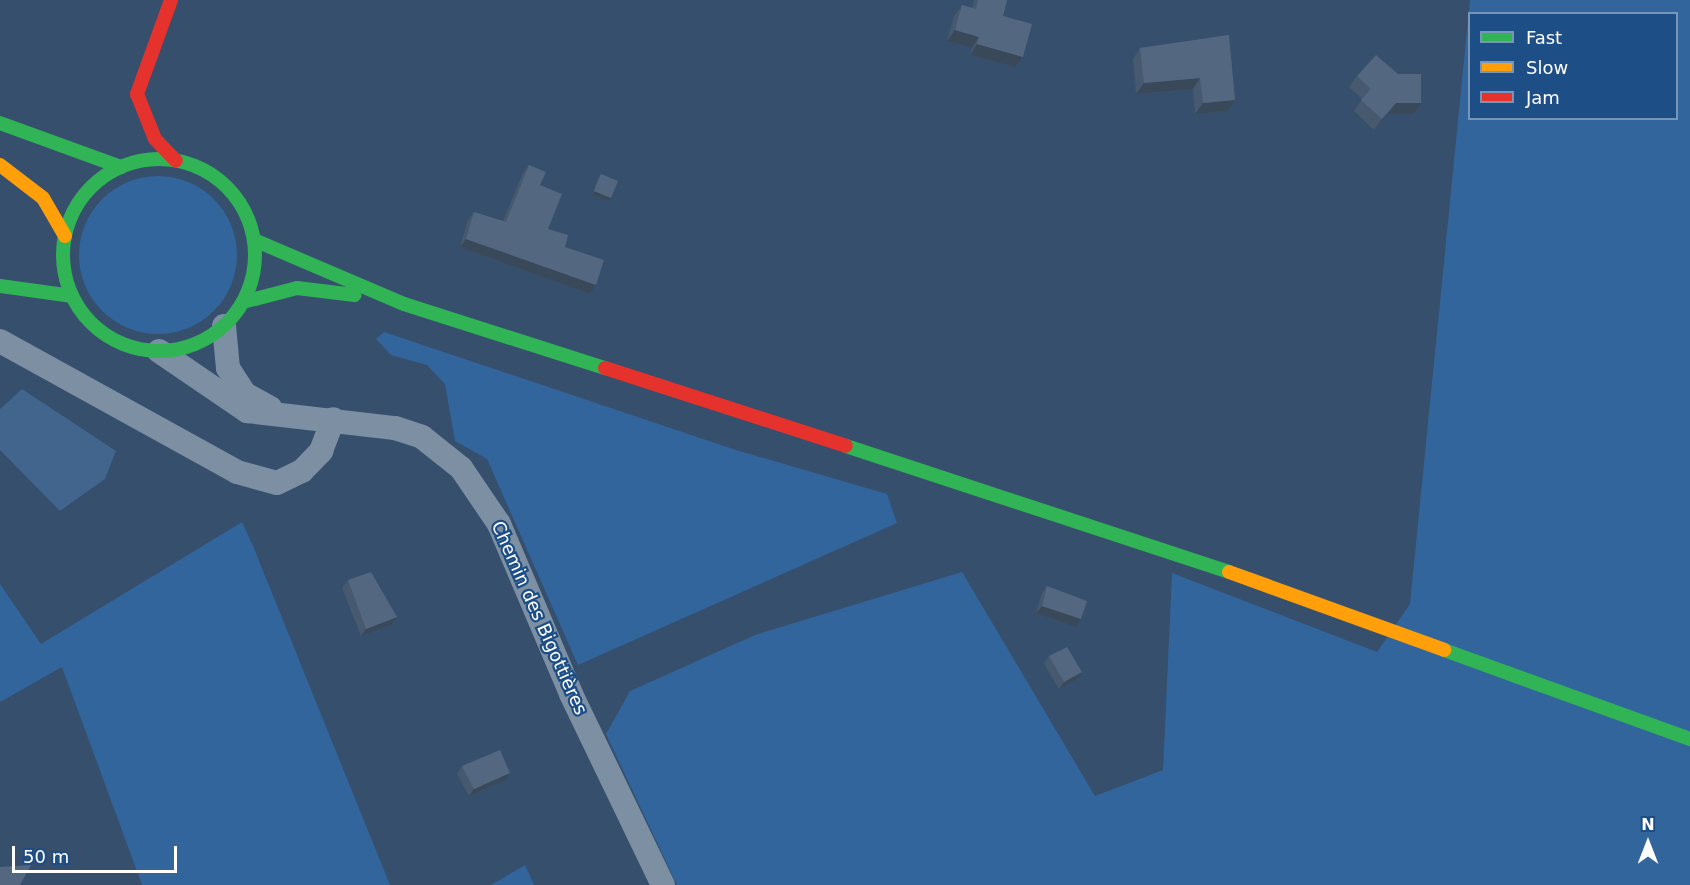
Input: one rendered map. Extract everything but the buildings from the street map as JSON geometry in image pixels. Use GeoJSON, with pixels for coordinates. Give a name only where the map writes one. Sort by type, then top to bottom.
{"type":"FeatureCollection","features":[{"type":"Feature","properties":{"kind":"main road"},"geometry":{"type":"LineString","coordinates":[[121,167],[84,195],[65,236],[64,266],[72,296],[108,336],[159,351],[205,340],[224,326],[243,302],[255,261],[254,240],[227,187],[176,161],[155,139],[137,94],[140,74],[171,0]]}},
{"type":"Feature","properties":{"kind":"main road"},"geometry":{"type":"LineString","coordinates":[[0,123],[121,167],[176,161]]}},
{"type":"Feature","properties":{"kind":"main road"},"geometry":{"type":"LineString","coordinates":[[0,165],[43,198],[65,236]]}},
{"type":"Feature","properties":{"kind":"main road"},"geometry":{"type":"LineString","coordinates":[[254,240],[404,304],[1161,547],[1690,739]]}},
{"type":"Feature","properties":{"kind":"main road"},"geometry":{"type":"LineString","coordinates":[[0,286],[72,296]]}},
{"type":"Feature","properties":{"kind":"main road"},"geometry":{"type":"LineString","coordinates":[[243,302],[297,288],[404,304]]}},
{"type":"Feature","properties":{"kind":"street"},"geometry":{"type":"LineString","coordinates":[[224,326],[228,368],[245,394],[277,412]]}},
{"type":"Feature","properties":{"kind":"street"},"geometry":{"type":"LineString","coordinates":[[0,341],[237,472],[277,483],[302,471],[321,451],[333,419]]}},
{"type":"Feature","properties":{"kind":"street","name":"Chemin des Bigottières"},"geometry":{"type":"LineString","coordinates":[[159,351],[231,404],[395,428],[422,437],[461,468],[499,524],[571,694],[663,885]]}},
{"type":"Feature","properties":{"kind":"shaded area"},"geometry":{"type":"Polygon","coordinates":[[[1470,0],[1690,0],[1690,885],[677,885],[606,734],[630,691],[755,635],[962,572],[1095,796],[1163,770],[1172,573],[1377,652],[1410,604],[1468,20],[1468,120],[1678,120],[1678,12],[1469,12],[1470,0]]]}},
{"type":"Feature","properties":{"kind":"shaded area"},"geometry":{"type":"Polygon","coordinates":[[[158,176],[173,177],[188,182],[202,189],[214,199],[224,211],[231,225],[236,240],[236,270],[231,285],[224,299],[214,311],[202,321],[188,328],[173,333],[158,334],[143,333],[128,328],[114,321],[102,311],[92,299],[85,285],[80,270],[79,255],[80,240],[85,225],[92,211],[102,199],[114,189],[128,182],[143,177],[158,176]]]}},
{"type":"Feature","properties":{"kind":"shaded area"},"geometry":{"type":"Polygon","coordinates":[[[384,332],[736,450],[887,494],[897,523],[578,665],[487,459],[455,441],[445,384],[427,365],[391,355],[376,339],[384,332]]]}},
{"type":"Feature","properties":{"kind":"shaded area"},"geometry":{"type":"Polygon","coordinates":[[[22,389],[116,451],[105,479],[60,511],[0,450],[0,409],[22,389]]]}},
{"type":"Feature","properties":{"kind":"shaded area"},"geometry":{"type":"Polygon","coordinates":[[[242,522],[390,885],[142,885],[62,667],[0,702],[0,584],[41,644],[242,522]]]}},
{"type":"Feature","properties":{"kind":"shaded area"},"geometry":{"type":"Polygon","coordinates":[[[525,865],[534,885],[491,885],[525,865]]]}},
{"type":"Feature","properties":{"kind":"traffic: fast"},"geometry":{"type":"LineString","coordinates":[[0,123],[121,167]]}},
{"type":"Feature","properties":{"kind":"traffic: fast"},"geometry":{"type":"LineString","coordinates":[[159,159],[187,163],[212,175],[227,187],[239,202],[251,227],[255,255],[251,283],[239,308],[227,323],[212,335],[187,347],[159,351],[131,347],[106,335],[91,323],[79,308],[67,283],[63,255],[67,227],[79,202],[91,187],[106,175],[131,163],[159,159]]}},
{"type":"Feature","properties":{"kind":"traffic: fast"},"geometry":{"type":"LineString","coordinates":[[254,240],[404,304],[605,368]]}},
{"type":"Feature","properties":{"kind":"traffic: fast"},"geometry":{"type":"LineString","coordinates":[[0,286],[72,296]]}},
{"type":"Feature","properties":{"kind":"traffic: fast"},"geometry":{"type":"LineString","coordinates":[[243,302],[297,288],[355,295]]}},
{"type":"Feature","properties":{"kind":"traffic: fast"},"geometry":{"type":"LineString","coordinates":[[846,446],[1229,572]]}},
{"type":"Feature","properties":{"kind":"traffic: fast"},"geometry":{"type":"LineString","coordinates":[[1444,650],[1690,739]]}},
{"type":"Feature","properties":{"kind":"traffic: slow"},"geometry":{"type":"LineString","coordinates":[[0,165],[43,198],[65,236]]}},
{"type":"Feature","properties":{"kind":"traffic: slow"},"geometry":{"type":"LineString","coordinates":[[1229,572],[1444,650]]}},
{"type":"Feature","properties":{"kind":"traffic: jam"},"geometry":{"type":"LineString","coordinates":[[171,0],[137,94],[155,139],[176,161]]}},
{"type":"Feature","properties":{"kind":"traffic: jam"},"geometry":{"type":"LineString","coordinates":[[605,368],[846,446]]}}]}
